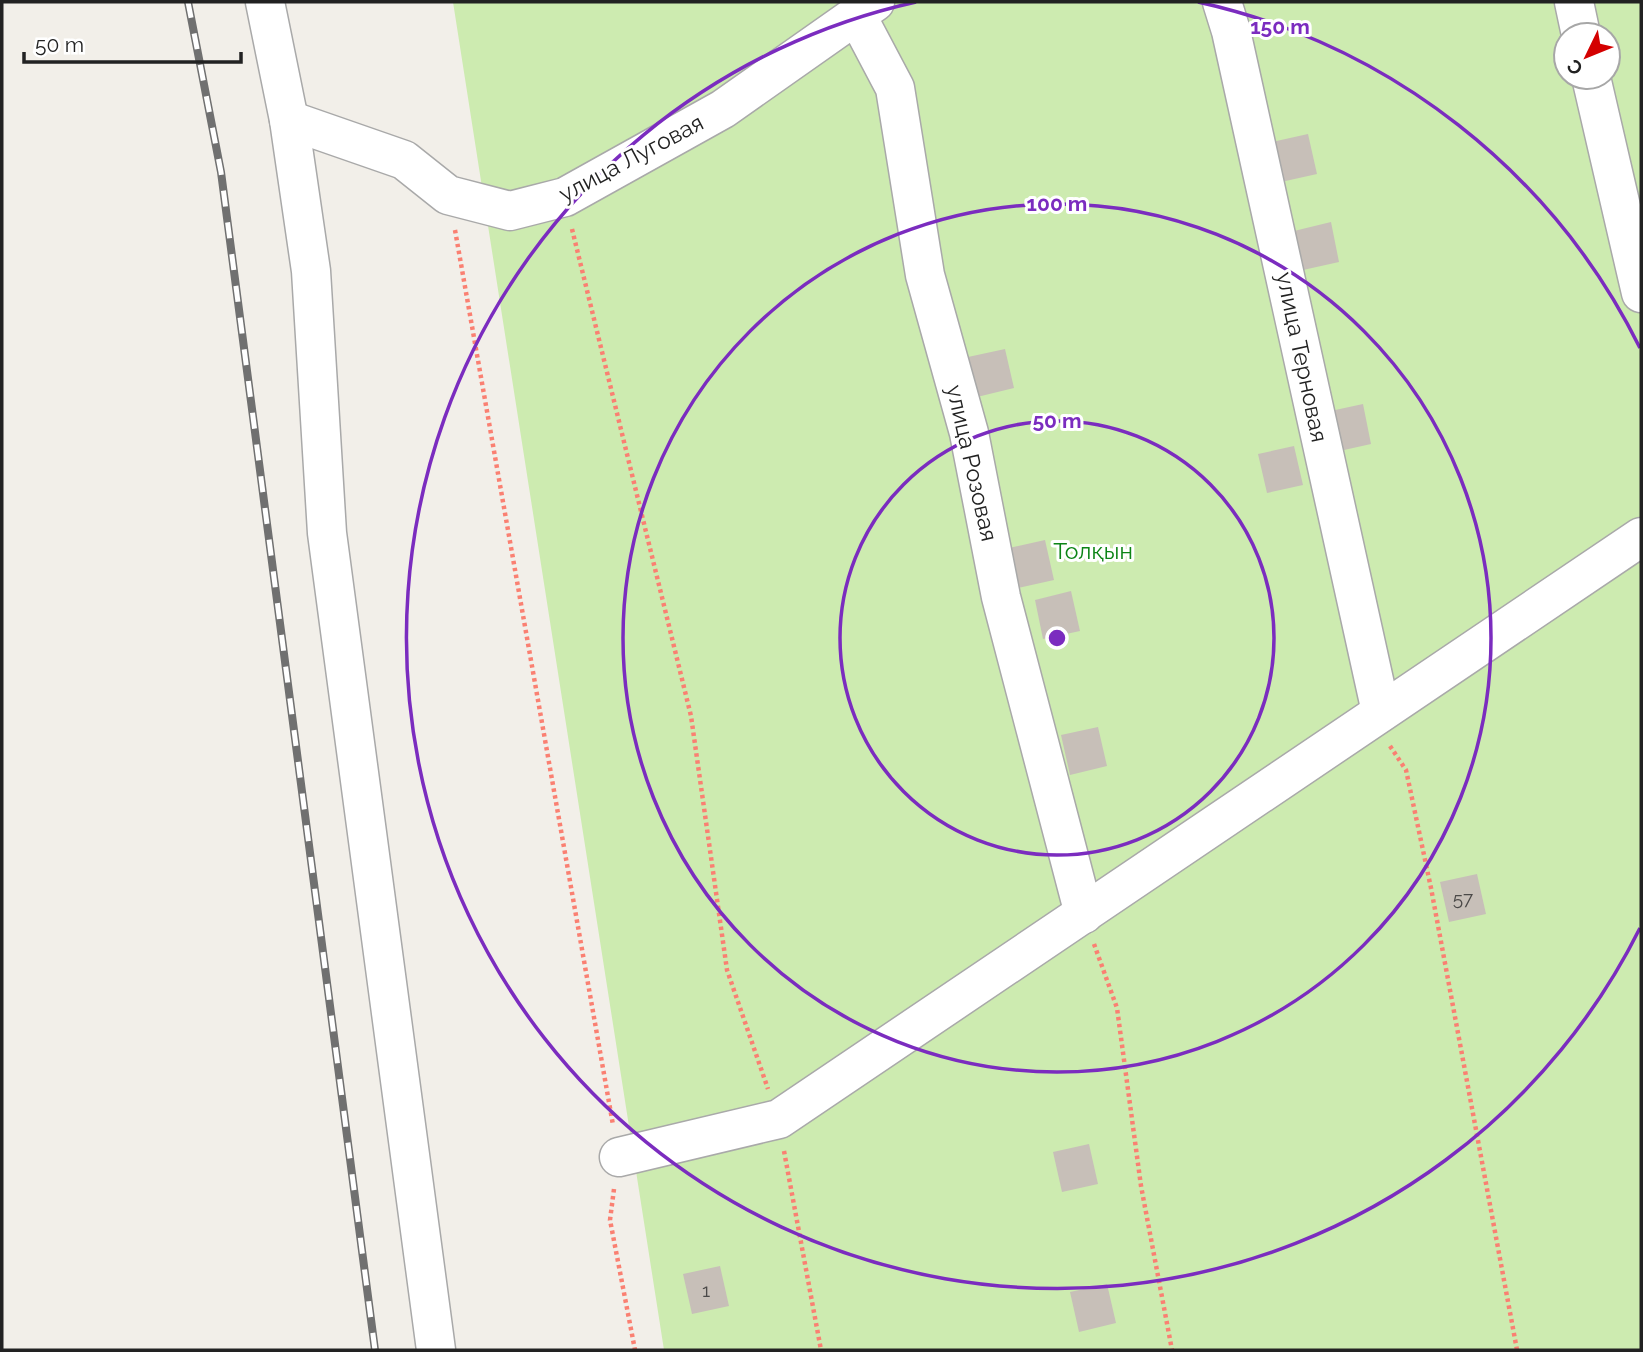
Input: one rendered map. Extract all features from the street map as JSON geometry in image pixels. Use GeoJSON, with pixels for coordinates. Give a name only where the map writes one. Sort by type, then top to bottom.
{"type":"FeatureCollection","features":[{"type":"Feature","properties":{"kind":"street"},"geometry":{"type":"LineString","coordinates":[[265,2],[289,120],[311,271],[327,533],[436,1350]]}},
{"type":"Feature","properties":{"kind":"street","name":"улица Терновая"},"geometry":{"type":"LineString","coordinates":[[1222,2],[1231,31],[1377,715]]}},
{"type":"Feature","properties":{"kind":"street"},"geometry":{"type":"LineString","coordinates":[[1574,2],[1578,21]]}},
{"type":"Feature","properties":{"kind":"street","name":"улица Луговая"},"geometry":{"type":"LineString","coordinates":[[289,120],[404,160],[448,195],[510,212],[565,197],[723,109],[866,9]]}},
{"type":"Feature","properties":{"kind":"street","name":"улица Розовая"},"geometry":{"type":"LineString","coordinates":[[866,9],[895,88],[925,275],[969,433],[1001,597],[1083,914]]}},
{"type":"Feature","properties":{"kind":"street"},"geometry":{"type":"LineString","coordinates":[[1594,91],[1641,293]]}},
{"type":"Feature","properties":{"kind":"street"},"geometry":{"type":"LineString","coordinates":[[619,1157],[779,1119],[1641,537]]}},
{"type":"Feature","properties":{"kind":"path"},"geometry":{"type":"LineString","coordinates":[[448,195],[619,1157],[610,1220],[635,1350]]}},
{"type":"Feature","properties":{"kind":"path"},"geometry":{"type":"LineString","coordinates":[[565,197],[691,716],[727,971],[779,1119],[821,1350]]}},
{"type":"Feature","properties":{"kind":"path"},"geometry":{"type":"LineString","coordinates":[[1377,715],[1406,770],[1434,901],[1517,1350]]}},
{"type":"Feature","properties":{"kind":"path"},"geometry":{"type":"LineString","coordinates":[[1083,914],[1117,1008],[1141,1186],[1172,1350]]}},
{"type":"Feature","properties":{"kind":"green space","name":"Толқын"},"geometry":{"type":"Polygon","coordinates":[[[453,2],[1641,2],[1641,1350],[664,1350],[453,2]]]}},
{"type":"Feature","properties":{"kind":"building"},"geometry":{"type":"Polygon","coordinates":[[[1308,134],[1317,174],[1281,182],[1272,142],[1308,134]]]}},
{"type":"Feature","properties":{"kind":"building"},"geometry":{"type":"Polygon","coordinates":[[[1331,222],[1339,262],[1303,270],[1294,231],[1331,222]]]}},
{"type":"Feature","properties":{"kind":"building"},"geometry":{"type":"Polygon","coordinates":[[[1005,349],[1014,388],[977,397],[968,357],[1005,349]]]}},
{"type":"Feature","properties":{"kind":"building"},"geometry":{"type":"Polygon","coordinates":[[[1363,404],[1371,444],[1335,452],[1326,412],[1363,404]]]}},
{"type":"Feature","properties":{"kind":"building"},"geometry":{"type":"Polygon","coordinates":[[[1294,446],[1303,485],[1267,493],[1258,454],[1294,446]]]}},
{"type":"Feature","properties":{"kind":"building"},"geometry":{"type":"Polygon","coordinates":[[[1045,540],[1054,580],[1018,588],[1009,548],[1045,540]]]}},
{"type":"Feature","properties":{"kind":"building"},"geometry":{"type":"Polygon","coordinates":[[[1071,591],[1080,631],[1043,639],[1035,600],[1071,591]]]}},
{"type":"Feature","properties":{"kind":"building"},"geometry":{"type":"Polygon","coordinates":[[[1098,727],[1107,766],[1070,775],[1061,735],[1098,727]]]}},
{"type":"Feature","properties":{"kind":"building"},"geometry":{"type":"Polygon","coordinates":[[[1477,874],[1486,914],[1449,922],[1440,882],[1477,874]]]}},
{"type":"Feature","properties":{"kind":"building"},"geometry":{"type":"Polygon","coordinates":[[[1089,1144],[1098,1184],[1062,1192],[1053,1152],[1089,1144]]]}},
{"type":"Feature","properties":{"kind":"building"},"geometry":{"type":"Polygon","coordinates":[[[720,1266],[729,1306],[692,1314],[683,1274],[720,1266]]]}},
{"type":"Feature","properties":{"kind":"building"},"geometry":{"type":"Polygon","coordinates":[[[1107,1284],[1116,1323],[1079,1332],[1070,1292],[1107,1284]]]}},
{"type":"Feature","properties":{"kind":"railway"},"geometry":{"type":"LineString","coordinates":[[188,2],[221,172],[375,1350]]}}]}
